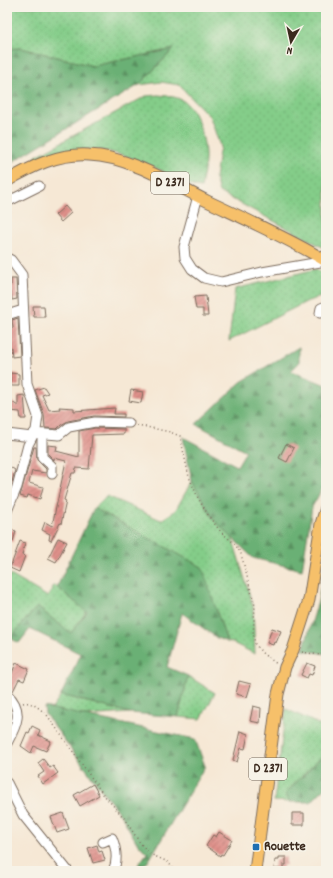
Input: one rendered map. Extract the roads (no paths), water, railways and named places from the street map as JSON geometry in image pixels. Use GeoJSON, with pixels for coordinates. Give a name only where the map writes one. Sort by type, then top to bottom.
{"type":"FeatureCollection","features":[{"type":"Feature","properties":{"kind":"main road","name":"D 2371"},"geometry":{"type":"LineString","coordinates":[[7,181],[31,168],[54,159],[76,155],[96,155],[130,164],[301,246],[326,261]]}},
{"type":"Feature","properties":{"kind":"main road","name":"D 2371"},"geometry":{"type":"LineString","coordinates":[[255,871],[278,694],[285,667],[293,650],[309,600],[321,524],[326,508]]}},
{"type":"Feature","properties":{"kind":"street"},"geometry":{"type":"LineString","coordinates":[[7,202],[39,186]]}},
{"type":"Feature","properties":{"kind":"street"},"geometry":{"type":"LineString","coordinates":[[198,196],[184,247],[185,258],[192,269],[204,278],[221,282],[240,279],[262,272],[326,261]]}},
{"type":"Feature","properties":{"kind":"street"},"geometry":{"type":"LineString","coordinates":[[7,258],[18,267],[22,275],[26,384],[38,416],[34,437],[7,511]]}},
{"type":"Feature","properties":{"kind":"street"},"geometry":{"type":"LineString","coordinates":[[7,315],[14,311],[23,310]]}},
{"type":"Feature","properties":{"kind":"street"},"geometry":{"type":"LineString","coordinates":[[7,434],[34,437],[59,435],[69,427],[95,422],[129,423]]}},
{"type":"Feature","properties":{"kind":"street"},"geometry":{"type":"LineString","coordinates":[[34,437],[42,457],[52,466],[52,474]]}},
{"type":"Feature","properties":{"kind":"street"},"geometry":{"type":"LineString","coordinates":[[7,694],[15,704],[18,719],[7,743]]}},
{"type":"Feature","properties":{"kind":"street"},"geometry":{"type":"LineString","coordinates":[[7,783],[23,815],[68,871]]}},
{"type":"Feature","properties":{"kind":"street"},"geometry":{"type":"LineString","coordinates":[[103,842],[112,838],[115,844],[115,866],[113,871]]}},
{"type":"Feature","properties":{"kind":"place","name":"Rouette"},"geometry":{"type":"Point","coordinates":[256,847]}}]}
